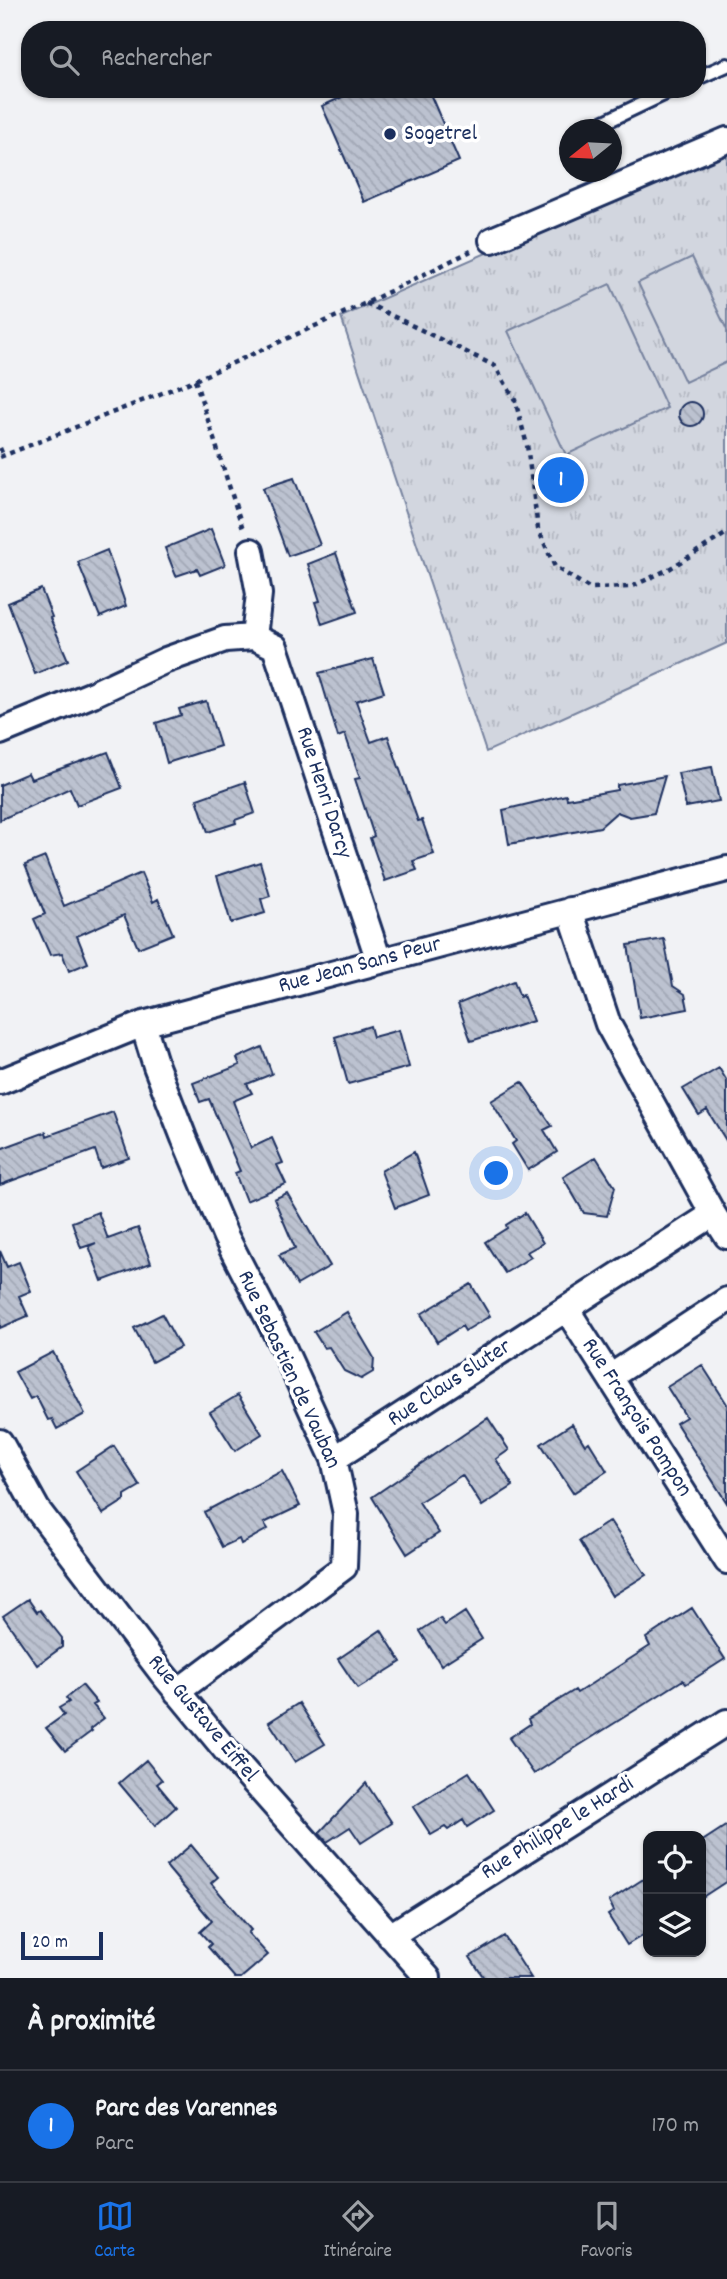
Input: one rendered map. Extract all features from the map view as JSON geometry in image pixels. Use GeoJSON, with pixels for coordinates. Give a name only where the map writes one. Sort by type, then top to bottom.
{"type":"FeatureCollection","features":[{"type":"Feature","properties":{"kind":"street"},"geometry":{"type":"LineString","coordinates":[[492,240],[727,140]]}},
{"type":"Feature","properties":{"kind":"street"},"geometry":{"type":"LineString","coordinates":[[0,732],[93,694],[166,660],[225,639],[254,637],[259,594],[251,551]]}},
{"type":"Feature","properties":{"kind":"street","name":"Rue Henri Darcy"},"geometry":{"type":"LineString","coordinates":[[254,637],[275,648],[379,961]]}},
{"type":"Feature","properties":{"kind":"street","name":"Rue Jean Sans Peur"},"geometry":{"type":"LineString","coordinates":[[0,1082],[143,1024],[727,869]]}},
{"type":"Feature","properties":{"kind":"street"},"geometry":{"type":"LineString","coordinates":[[570,910],[608,1024],[727,1236]]}},
{"type":"Feature","properties":{"kind":"street","name":"Rue Sebastien de Vauban"},"geometry":{"type":"LineString","coordinates":[[143,1024],[179,1126],[226,1237],[283,1347],[334,1459],[346,1514],[344,1567],[177,1692]]}},
{"type":"Feature","properties":{"kind":"street","name":"Rue Claus Sluter"},"geometry":{"type":"LineString","coordinates":[[334,1459],[713,1214]]}},
{"type":"Feature","properties":{"kind":"street"},"geometry":{"type":"LineString","coordinates":[[610,1377],[727,1300]]}},
{"type":"Feature","properties":{"kind":"street","name":"Rue François Pompon"},"geometry":{"type":"LineString","coordinates":[[567,1310],[727,1560]]}},
{"type":"Feature","properties":{"kind":"street","name":"Rue Gustave Eiffel"},"geometry":{"type":"LineString","coordinates":[[0,1442],[37,1509],[177,1692],[229,1755],[428,1978]]}},
{"type":"Feature","properties":{"kind":"street","name":"Rue Philippe le Hardi"},"geometry":{"type":"LineString","coordinates":[[390,1936],[727,1722]]}},
{"type":"Feature","properties":{"kind":"lane"},"geometry":{"type":"LineString","coordinates":[[706,74],[727,65]]}},
{"type":"Feature","properties":{"kind":"lane"},"geometry":{"type":"LineString","coordinates":[[611,119],[655,98]]}},
{"type":"Feature","properties":{"kind":"path"},"geometry":{"type":"LineString","coordinates":[[0,448],[1,456],[195,380],[366,303],[492,240]]}},
{"type":"Feature","properties":{"kind":"path"},"geometry":{"type":"LineString","coordinates":[[366,303],[495,366],[515,400],[527,446],[538,529],[555,567],[589,588],[631,587],[669,569],[727,533]]}},
{"type":"Feature","properties":{"kind":"path"},"geometry":{"type":"LineString","coordinates":[[195,380],[251,551]]}},
{"type":"Feature","properties":{"kind":"green space"},"geometry":{"type":"Polygon","coordinates":[[[727,147],[727,643],[486,752],[341,317],[727,147]]]}},
{"type":"Feature","properties":{"kind":"green space"},"geometry":{"type":"Polygon","coordinates":[[[692,257],[727,330],[727,362],[685,382],[638,283],[692,257]]]}},
{"type":"Feature","properties":{"kind":"green space"},"geometry":{"type":"Polygon","coordinates":[[[610,284],[667,408],[566,455],[508,331],[610,284]]]}},
{"type":"Feature","properties":{"kind":"building","name":"Sogetrel"},"geometry":{"type":"Polygon","coordinates":[[[340,98],[432,98],[459,161],[364,202],[322,106],[340,98]]]}},
{"type":"Feature","properties":{"kind":"building"},"geometry":{"type":"Polygon","coordinates":[[[691,402],[702,409],[703,414],[696,425],[691,426],[680,419],[679,414],[686,403],[691,402]]]}},
{"type":"Feature","properties":{"kind":"building"},"geometry":{"type":"Polygon","coordinates":[[[294,478],[320,545],[288,556],[263,488],[294,478]]]}},
{"type":"Feature","properties":{"kind":"building"},"geometry":{"type":"Polygon","coordinates":[[[211,529],[225,565],[200,575],[197,569],[176,576],[165,548],[211,529]]]}},
{"type":"Feature","properties":{"kind":"building"},"geometry":{"type":"Polygon","coordinates":[[[107,550],[126,606],[100,617],[78,562],[107,550]]]}},
{"type":"Feature","properties":{"kind":"building"},"geometry":{"type":"Polygon","coordinates":[[[336,553],[357,612],[322,624],[315,602],[320,601],[308,564],[336,553]]]}},
{"type":"Feature","properties":{"kind":"building"},"geometry":{"type":"Polygon","coordinates":[[[41,589],[68,660],[35,674],[8,603],[41,589]]]}},
{"type":"Feature","properties":{"kind":"building"},"geometry":{"type":"Polygon","coordinates":[[[373,659],[384,692],[356,701],[371,742],[388,736],[418,821],[422,820],[434,854],[413,861],[417,870],[385,881],[370,838],[374,836],[355,779],[360,778],[345,734],[338,737],[319,673],[373,659]]]}},
{"type":"Feature","properties":{"kind":"building"},"geometry":{"type":"Polygon","coordinates":[[[206,701],[220,746],[167,763],[156,723],[181,715],[179,709],[206,701]]]}},
{"type":"Feature","properties":{"kind":"building"},"geometry":{"type":"Polygon","coordinates":[[[108,752],[122,788],[77,805],[70,788],[0,820],[0,785],[28,773],[31,779],[108,752]]]}},
{"type":"Feature","properties":{"kind":"building"},"geometry":{"type":"Polygon","coordinates":[[[712,767],[719,801],[686,807],[678,773],[712,767]]]}},
{"type":"Feature","properties":{"kind":"building"},"geometry":{"type":"Polygon","coordinates":[[[665,776],[654,813],[630,817],[617,812],[600,827],[509,844],[503,810],[566,795],[567,799],[617,790],[617,785],[665,776]]]}},
{"type":"Feature","properties":{"kind":"building"},"geometry":{"type":"Polygon","coordinates":[[[245,782],[255,813],[235,820],[236,823],[208,832],[197,799],[245,782]]]}},
{"type":"Feature","properties":{"kind":"building"},"geometry":{"type":"Polygon","coordinates":[[[45,857],[64,906],[141,873],[153,902],[158,899],[173,934],[138,948],[124,915],[77,936],[88,963],[69,971],[62,953],[50,955],[34,919],[45,914],[25,865],[45,857]]]}},
{"type":"Feature","properties":{"kind":"building"},"geometry":{"type":"Polygon","coordinates":[[[260,862],[270,896],[261,899],[265,913],[231,923],[217,876],[260,862]]]}},
{"type":"Feature","properties":{"kind":"building"},"geometry":{"type":"Polygon","coordinates":[[[664,939],[673,986],[685,994],[688,1009],[640,1018],[628,945],[664,939]]]}},
{"type":"Feature","properties":{"kind":"building"},"geometry":{"type":"Polygon","coordinates":[[[514,981],[520,997],[523,995],[533,1021],[471,1041],[458,1004],[514,981]]]}},
{"type":"Feature","properties":{"kind":"building"},"geometry":{"type":"Polygon","coordinates":[[[370,1026],[373,1037],[399,1030],[409,1067],[348,1084],[335,1037],[370,1026]]]}},
{"type":"Feature","properties":{"kind":"building"},"geometry":{"type":"Polygon","coordinates":[[[262,1047],[272,1074],[247,1084],[252,1093],[233,1101],[251,1148],[272,1138],[283,1163],[277,1165],[286,1184],[246,1201],[235,1173],[240,1171],[209,1099],[200,1102],[193,1083],[240,1065],[237,1058],[262,1047]]]}},
{"type":"Feature","properties":{"kind":"building"},"geometry":{"type":"Polygon","coordinates":[[[719,1068],[727,1081],[727,1142],[707,1110],[699,1115],[683,1089],[719,1068]]]}},
{"type":"Feature","properties":{"kind":"building"},"geometry":{"type":"Polygon","coordinates":[[[522,1082],[552,1126],[544,1130],[557,1152],[528,1170],[512,1144],[516,1141],[491,1101],[522,1082]]]}},
{"type":"Feature","properties":{"kind":"building"},"geometry":{"type":"Polygon","coordinates":[[[113,1112],[129,1158],[101,1168],[95,1150],[0,1185],[0,1149],[46,1132],[47,1136],[113,1112]]]}},
{"type":"Feature","properties":{"kind":"building"},"geometry":{"type":"Polygon","coordinates":[[[414,1152],[429,1195],[395,1208],[381,1171],[414,1152]]]}},
{"type":"Feature","properties":{"kind":"building"},"geometry":{"type":"Polygon","coordinates":[[[596,1157],[615,1187],[607,1216],[584,1213],[563,1177],[596,1157]]]}},
{"type":"Feature","properties":{"kind":"building"},"geometry":{"type":"Polygon","coordinates":[[[287,1193],[330,1266],[297,1285],[279,1255],[295,1248],[274,1199],[287,1193]]]}},
{"type":"Feature","properties":{"kind":"building"},"geometry":{"type":"Polygon","coordinates":[[[98,1212],[108,1239],[138,1228],[151,1263],[102,1281],[89,1246],[96,1243],[81,1248],[72,1222],[98,1212]]]}},
{"type":"Feature","properties":{"kind":"building"},"geometry":{"type":"Polygon","coordinates":[[[525,1213],[543,1243],[527,1252],[531,1257],[505,1273],[485,1242],[525,1213]]]}},
{"type":"Feature","properties":{"kind":"building"},"geometry":{"type":"Polygon","coordinates":[[[0,1251],[7,1267],[19,1262],[31,1291],[19,1296],[28,1316],[0,1328],[0,1251]]]}},
{"type":"Feature","properties":{"kind":"building"},"geometry":{"type":"Polygon","coordinates":[[[471,1284],[490,1316],[465,1331],[462,1326],[437,1342],[421,1314],[471,1284]]]}},
{"type":"Feature","properties":{"kind":"building"},"geometry":{"type":"Polygon","coordinates":[[[347,1312],[374,1358],[373,1372],[361,1379],[344,1371],[329,1347],[324,1348],[314,1332],[347,1312]]]}},
{"type":"Feature","properties":{"kind":"building"},"geometry":{"type":"Polygon","coordinates":[[[162,1314],[180,1347],[152,1362],[134,1328],[162,1314]]]}},
{"type":"Feature","properties":{"kind":"building"},"geometry":{"type":"Polygon","coordinates":[[[53,1352],[85,1414],[57,1429],[52,1419],[48,1420],[36,1396],[30,1399],[15,1372],[53,1352]]]}},
{"type":"Feature","properties":{"kind":"building"},"geometry":{"type":"Polygon","coordinates":[[[702,1365],[727,1404],[727,1503],[676,1423],[686,1417],[667,1387],[702,1365]]]}},
{"type":"Feature","properties":{"kind":"building"},"geometry":{"type":"Polygon","coordinates":[[[238,1395],[262,1434],[235,1451],[210,1412],[238,1395]]]}},
{"type":"Feature","properties":{"kind":"building"},"geometry":{"type":"Polygon","coordinates":[[[488,1418],[509,1450],[496,1459],[513,1486],[482,1506],[462,1475],[419,1502],[439,1533],[407,1554],[372,1497],[488,1418]]]}},
{"type":"Feature","properties":{"kind":"building"},"geometry":{"type":"Polygon","coordinates":[[[572,1424],[585,1445],[589,1442],[607,1471],[573,1493],[541,1444],[572,1424]]]}},
{"type":"Feature","properties":{"kind":"building"},"geometry":{"type":"Polygon","coordinates":[[[114,1446],[140,1486],[125,1495],[125,1500],[103,1514],[76,1471],[114,1446]]]}},
{"type":"Feature","properties":{"kind":"building"},"geometry":{"type":"Polygon","coordinates":[[[282,1471],[300,1506],[264,1523],[268,1529],[241,1544],[239,1539],[222,1547],[204,1512],[282,1471]]]}},
{"type":"Feature","properties":{"kind":"building"},"geometry":{"type":"Polygon","coordinates":[[[610,1521],[646,1575],[612,1596],[579,1541],[610,1521]]]}},
{"type":"Feature","properties":{"kind":"building"},"geometry":{"type":"Polygon","coordinates":[[[28,1599],[62,1638],[62,1647],[37,1665],[3,1616],[28,1599]]]}},
{"type":"Feature","properties":{"kind":"building"},"geometry":{"type":"Polygon","coordinates":[[[692,1608],[725,1659],[686,1684],[683,1680],[534,1774],[509,1738],[530,1724],[528,1719],[575,1690],[577,1693],[650,1646],[646,1638],[692,1608]]]}},
{"type":"Feature","properties":{"kind":"building"},"geometry":{"type":"Polygon","coordinates":[[[465,1612],[482,1639],[441,1665],[420,1631],[440,1618],[445,1625],[465,1612]]]}},
{"type":"Feature","properties":{"kind":"building"},"geometry":{"type":"Polygon","coordinates":[[[381,1630],[401,1662],[358,1689],[338,1659],[381,1630]]]}},
{"type":"Feature","properties":{"kind":"building"},"geometry":{"type":"Polygon","coordinates":[[[82,1685],[97,1703],[93,1705],[104,1718],[90,1729],[92,1731],[65,1751],[46,1728],[64,1715],[59,1708],[69,1702],[66,1698],[82,1685]]]}},
{"type":"Feature","properties":{"kind":"building"},"geometry":{"type":"Polygon","coordinates":[[[299,1703],[325,1744],[295,1762],[269,1722],[299,1703]]]}},
{"type":"Feature","properties":{"kind":"building"},"geometry":{"type":"Polygon","coordinates":[[[146,1760],[162,1780],[157,1784],[176,1807],[155,1826],[119,1783],[146,1760]]]}},
{"type":"Feature","properties":{"kind":"building"},"geometry":{"type":"Polygon","coordinates":[[[469,1772],[494,1810],[467,1827],[463,1820],[448,1830],[445,1827],[431,1835],[413,1807],[469,1772]]]}},
{"type":"Feature","properties":{"kind":"building"},"geometry":{"type":"Polygon","coordinates":[[[366,1783],[392,1823],[361,1843],[350,1827],[327,1842],[319,1833],[366,1783]]]}},
{"type":"Feature","properties":{"kind":"building"},"geometry":{"type":"Polygon","coordinates":[[[727,1825],[727,1881],[706,1895],[706,1894],[706,1839],[727,1825]]]}},
{"type":"Feature","properties":{"kind":"building"},"geometry":{"type":"Polygon","coordinates":[[[191,1845],[218,1877],[211,1883],[251,1930],[248,1933],[268,1955],[241,1978],[235,1978],[208,1947],[211,1944],[200,1932],[212,1921],[166,1866],[191,1845]]]}},
{"type":"Feature","properties":{"kind":"building"},"geometry":{"type":"Polygon","coordinates":[[[643,1879],[643,1935],[627,1945],[608,1915],[614,1911],[609,1901],[643,1879]]]}},
{"type":"Feature","properties":{"kind":"building"},"geometry":{"type":"Polygon","coordinates":[[[504,1936],[531,1978],[484,1978],[470,1957],[504,1936]]]}},
{"type":"Feature","properties":{"kind":"place","name":"Sogetrel"},"geometry":{"type":"Point","coordinates":[390,134]}},
{"type":"Feature","properties":{"kind":"place","name":"Parc des Varennes"},"geometry":{"type":"Point","coordinates":[561,480]}}]}
